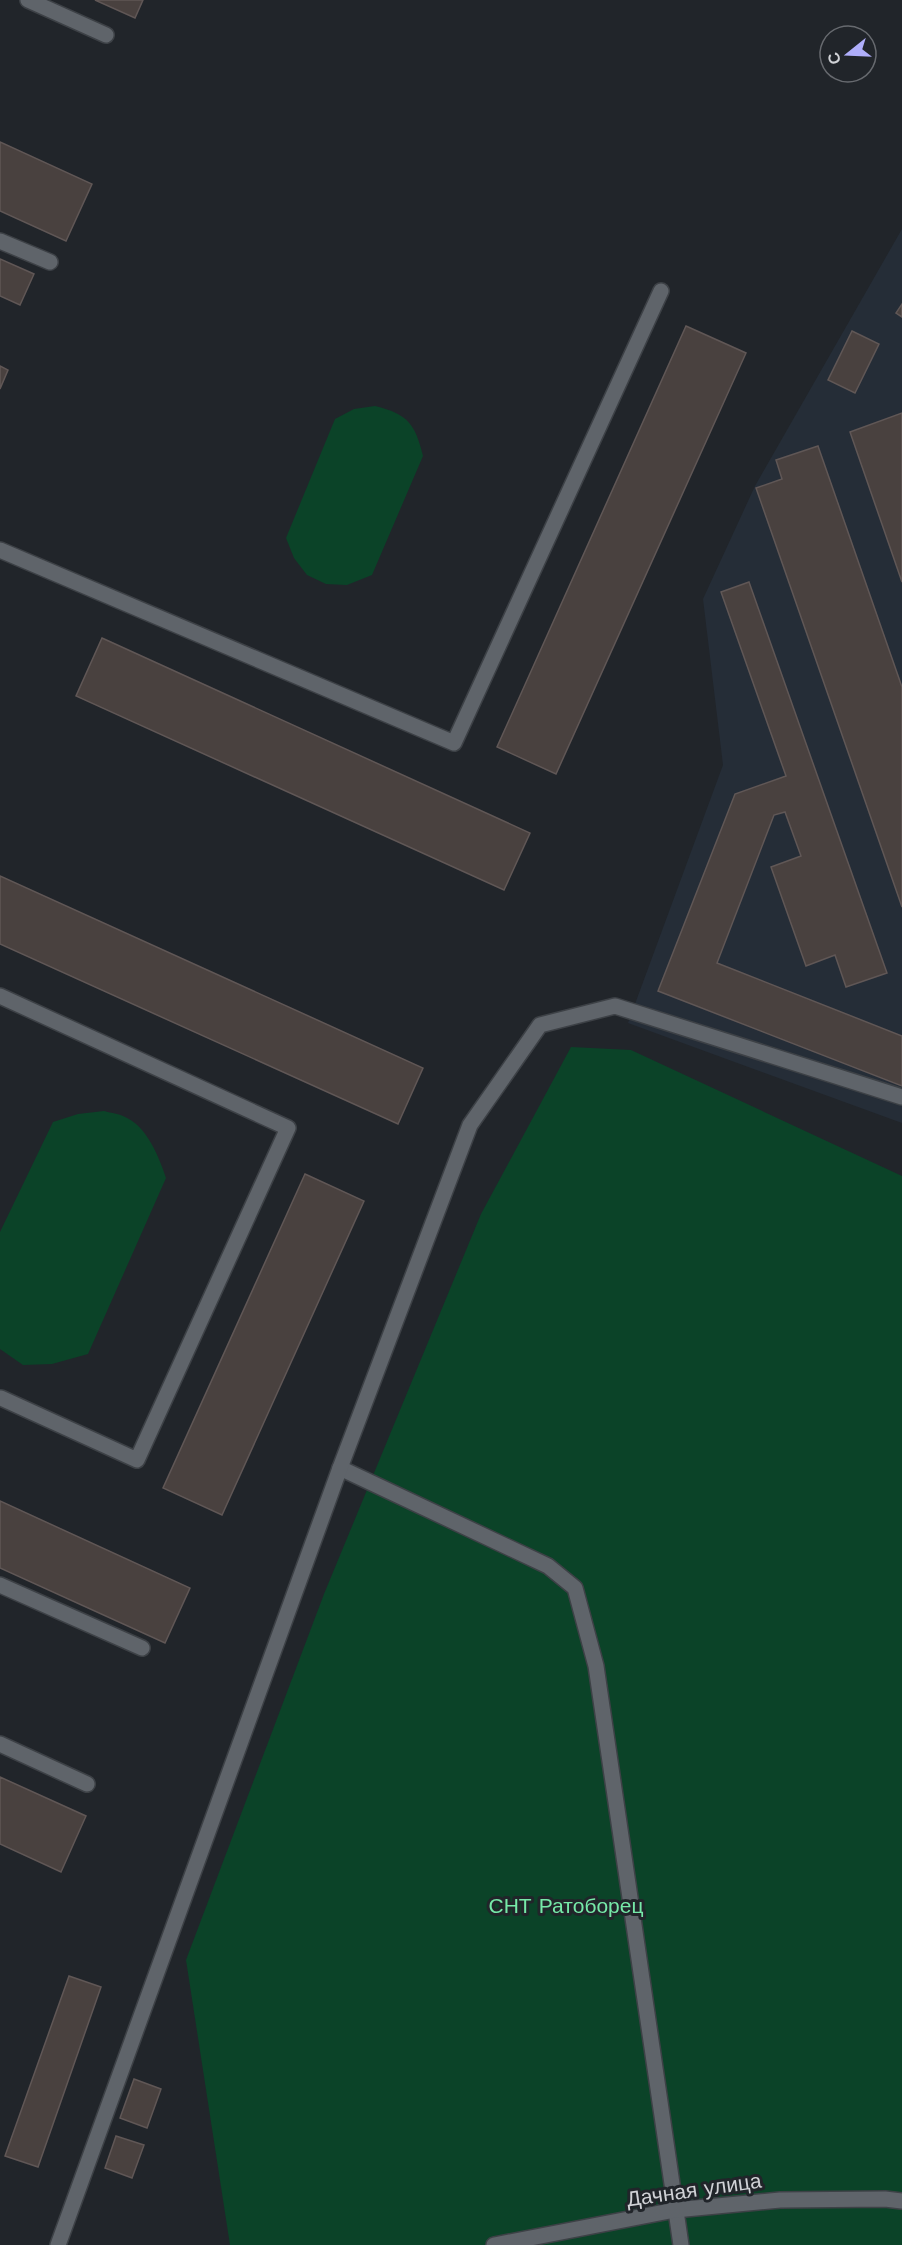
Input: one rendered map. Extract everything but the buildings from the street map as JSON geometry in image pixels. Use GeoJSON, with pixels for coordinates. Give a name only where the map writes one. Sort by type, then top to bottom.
{"type":"FeatureCollection","features":[{"type":"Feature","properties":{"kind":"street"},"geometry":{"type":"LineString","coordinates":[[28,0],[106,35]]}},
{"type":"Feature","properties":{"kind":"street"},"geometry":{"type":"LineString","coordinates":[[0,241],[50,261]]}},
{"type":"Feature","properties":{"kind":"street"},"geometry":{"type":"LineString","coordinates":[[0,550],[454,743],[661,291]]}},
{"type":"Feature","properties":{"kind":"street"},"geometry":{"type":"LineString","coordinates":[[0,996],[288,1128],[136,1460],[1,1398]]}},
{"type":"Feature","properties":{"kind":"street"},"geometry":{"type":"LineString","coordinates":[[58,2245],[340,1468],[470,1125],[540,1025],[615,1006],[902,1097]]}},
{"type":"Feature","properties":{"kind":"street"},"geometry":{"type":"LineString","coordinates":[[340,1468],[548,1566],[574,1588],[596,1666],[681,2245]]}},
{"type":"Feature","properties":{"kind":"street"},"geometry":{"type":"LineString","coordinates":[[0,1585],[142,1648]]}},
{"type":"Feature","properties":{"kind":"street"},"geometry":{"type":"LineString","coordinates":[[0,1744],[87,1784]]}},
{"type":"Feature","properties":{"kind":"street","name":"Дачная улица"},"geometry":{"type":"LineString","coordinates":[[494,2245],[675,2210],[780,2200],[885,2199],[902,2201]]}},
{"type":"Feature","properties":{"kind":"shaded area"},"geometry":{"type":"Polygon","coordinates":[[[902,229],[902,1123],[628,1023],[723,765],[703,599],[755,486],[902,229]]]}},
{"type":"Feature","properties":{"kind":"green space"},"geometry":{"type":"Polygon","coordinates":[[[375,406],[395,413],[408,422],[417,436],[423,456],[372,575],[347,585],[326,584],[307,575],[294,558],[286,538],[335,419],[354,409],[375,406]]]}},
{"type":"Feature","properties":{"kind":"green space","name":"СНТ Ратоборец"},"geometry":{"type":"Polygon","coordinates":[[[571,1047],[631,1050],[902,1176],[902,2245],[230,2245],[186,1960],[324,1594],[481,1214],[571,1047]]]}},
{"type":"Feature","properties":{"kind":"green space"},"geometry":{"type":"Polygon","coordinates":[[[104,1111],[125,1117],[141,1128],[156,1153],[166,1178],[88,1354],[52,1364],[23,1365],[0,1349],[0,1232],[53,1122],[78,1114],[104,1111]]]}}]}
